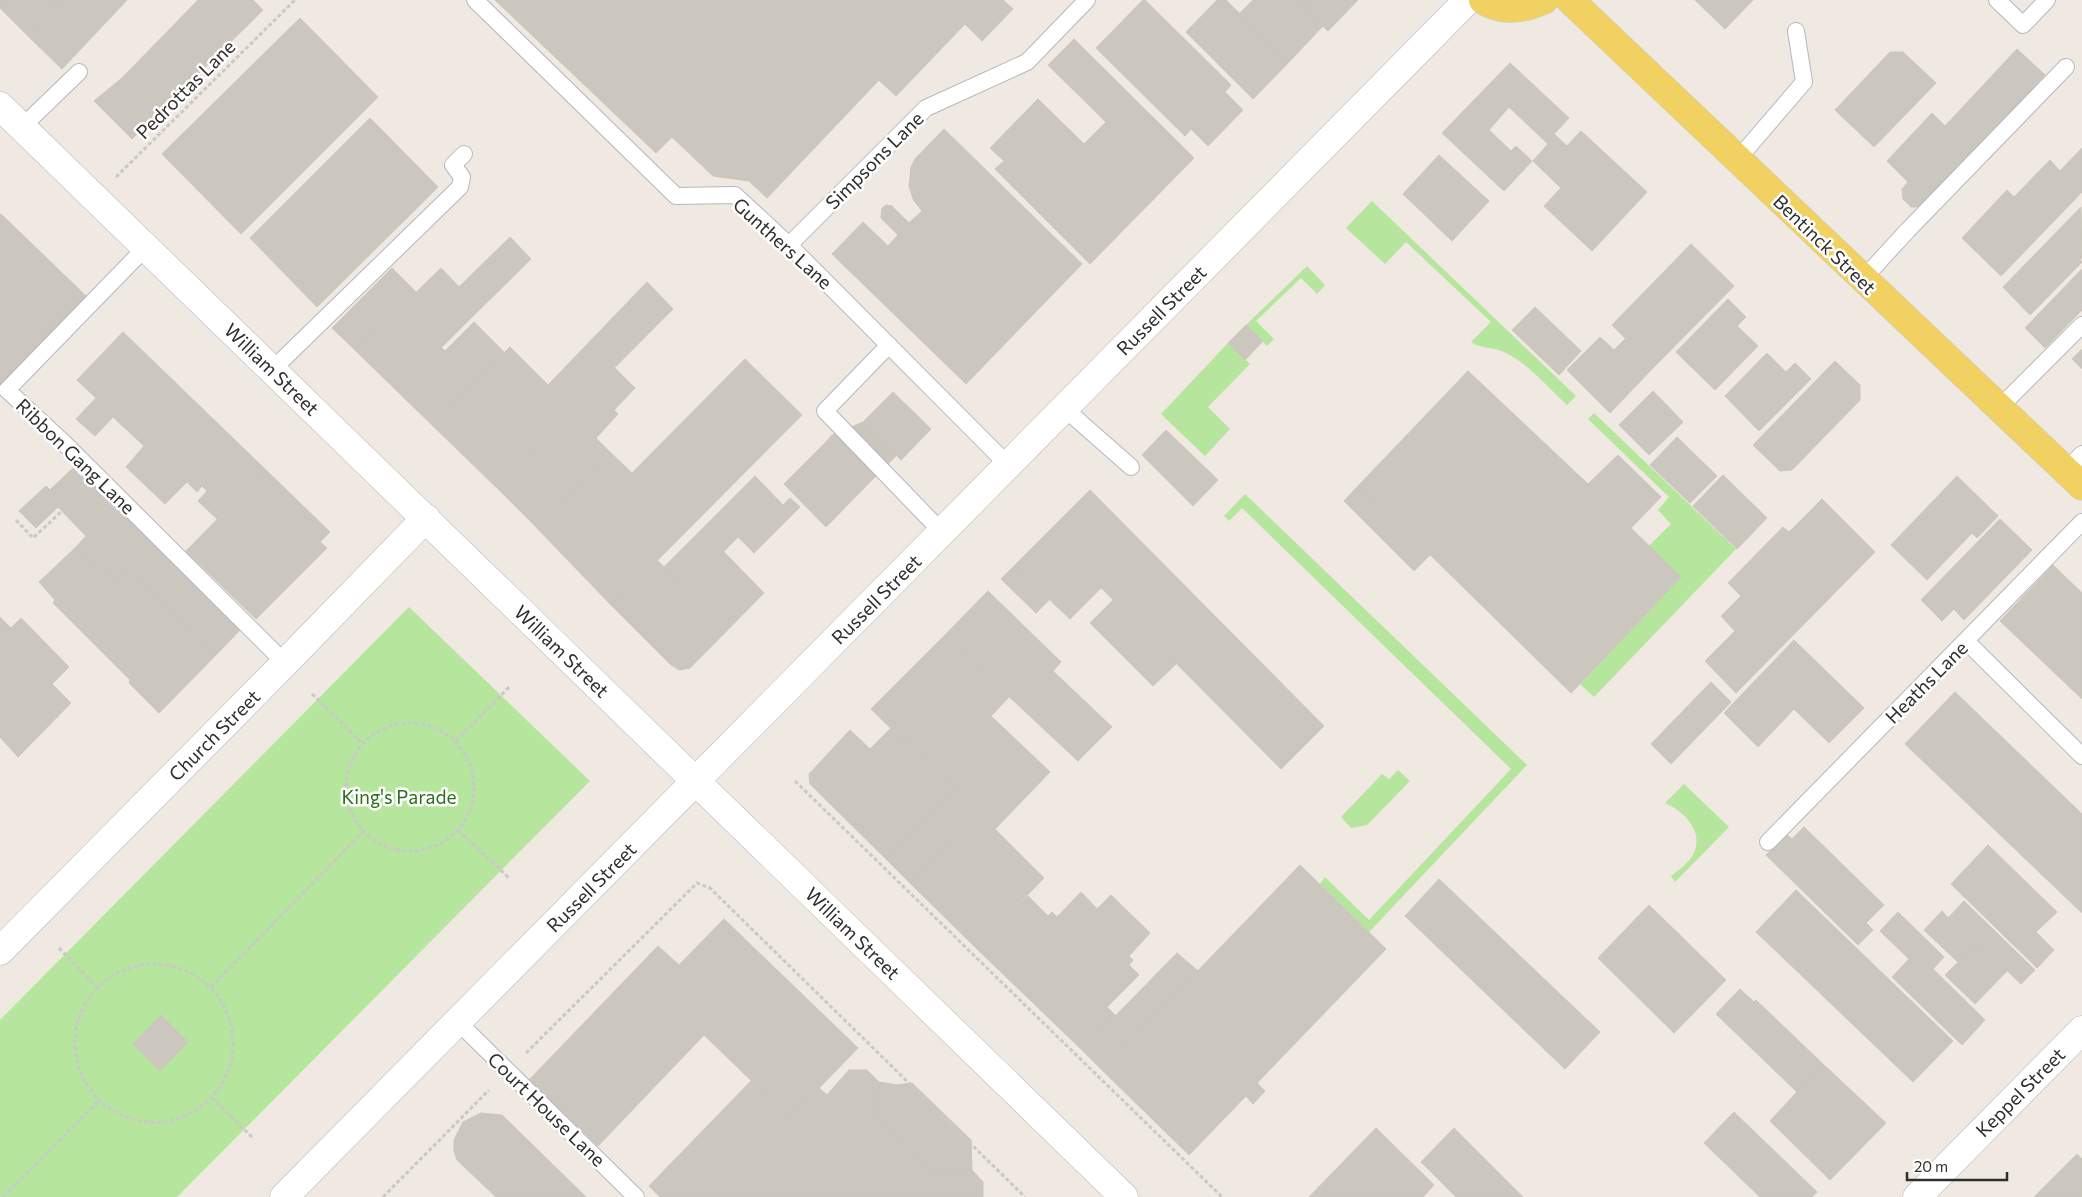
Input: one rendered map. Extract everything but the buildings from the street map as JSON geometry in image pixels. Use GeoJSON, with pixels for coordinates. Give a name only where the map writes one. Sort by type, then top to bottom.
{"type":"FeatureCollection","features":[{"type":"Feature","properties":{"kind":"main road"},"geometry":{"type":"LineString","coordinates":[[1483,0],[1508,9],[1528,7],[1544,0]]}},
{"type":"Feature","properties":{"kind":"main road","name":"Bentinck Street"},"geometry":{"type":"LineString","coordinates":[[1570,0],[1862,280],[1999,408],[2077,470]]}},
{"type":"Feature","properties":{"kind":"street","name":"Russell Street"},"geometry":{"type":"LineString","coordinates":[[284,1197],[1468,0]]}},
{"type":"Feature","properties":{"kind":"street","name":"William Street"},"geometry":{"type":"LineString","coordinates":[[0,106],[1124,1197]]}},
{"type":"Feature","properties":{"kind":"street","name":"Church Street"},"geometry":{"type":"LineString","coordinates":[[0,951],[285,664],[426,518]]}},
{"type":"Feature","properties":{"kind":"street","name":"Keppel Street"},"geometry":{"type":"LineString","coordinates":[[1917,1197],[2082,1030]]}},
{"type":"Feature","properties":{"kind":"lane","name":"Gunthers Lane"},"geometry":{"type":"LineString","coordinates":[[475,0],[676,196],[735,195],[789,244],[1008,465]]}},
{"type":"Feature","properties":{"kind":"lane","name":"Simpsons Lane"},"geometry":{"type":"LineString","coordinates":[[789,244],[926,108],[1027,62],[1086,0]]}},
{"type":"Feature","properties":{"kind":"lane"},"geometry":{"type":"LineString","coordinates":[[1997,0],[2023,25],[2047,0]]}},
{"type":"Feature","properties":{"kind":"lane"},"geometry":{"type":"LineString","coordinates":[[1737,160],[1804,82],[1796,31]]}},
{"type":"Feature","properties":{"kind":"lane"},"geometry":{"type":"LineString","coordinates":[[1862,280],[2066,67]]}},
{"type":"Feature","properties":{"kind":"lane"},"geometry":{"type":"LineString","coordinates":[[22,127],[79,72]]}},
{"type":"Feature","properties":{"kind":"lane"},"geometry":{"type":"LineString","coordinates":[[272,370],[460,188],[462,176],[453,165],[464,154]]}},
{"type":"Feature","properties":{"kind":"lane","name":"Ribbon Gang Lane"},"geometry":{"type":"LineString","coordinates":[[146,247],[4,394],[61,440],[285,664]]}},
{"type":"Feature","properties":{"kind":"lane"},"geometry":{"type":"LineString","coordinates":[[1999,408],[2082,325]]}},
{"type":"Feature","properties":{"kind":"lane"},"geometry":{"type":"LineString","coordinates":[[889,345],[825,411],[942,532]]}},
{"type":"Feature","properties":{"kind":"lane"},"geometry":{"type":"LineString","coordinates":[[1064,408],[1131,468]]}},
{"type":"Feature","properties":{"kind":"lane","name":"Heaths Lane"},"geometry":{"type":"LineString","coordinates":[[1768,842],[2082,522]]}},
{"type":"Feature","properties":{"kind":"lane"},"geometry":{"type":"LineString","coordinates":[[1966,641],[2082,756]]}},
{"type":"Feature","properties":{"kind":"lane","name":"Court House Lane"},"geometry":{"type":"LineString","coordinates":[[458,1022],[636,1197]]}},
{"type":"Feature","properties":{"kind":"path","name":"Pedrottas Lane"},"geometry":{"type":"LineString","coordinates":[[95,197],[295,0]]}},
{"type":"Feature","properties":{"kind":"path"},"geometry":{"type":"LineString","coordinates":[[16,520],[33,538],[62,511]]}},
{"type":"Feature","properties":{"kind":"path"},"geometry":{"type":"LineString","coordinates":[[456,741],[509,687]]}},
{"type":"Feature","properties":{"kind":"path"},"geometry":{"type":"LineString","coordinates":[[312,694],[362,743]]}},
{"type":"Feature","properties":{"kind":"path"},"geometry":{"type":"LineString","coordinates":[[399,722],[420,722],[440,729],[456,741],[468,758],[474,776],[474,795],[469,814],[458,830],[442,844],[422,851],[394,849],[381,845],[364,832],[352,816],[346,798],[346,778],[351,759],[362,743],[378,730],[399,722]]}},
{"type":"Feature","properties":{"kind":"path"},"geometry":{"type":"LineString","coordinates":[[795,781],[1222,1197]]}},
{"type":"Feature","properties":{"kind":"path"},"geometry":{"type":"LineString","coordinates":[[458,830],[509,878]]}},
{"type":"Feature","properties":{"kind":"path"},"geometry":{"type":"LineString","coordinates":[[211,986],[364,832]]}},
{"type":"Feature","properties":{"kind":"path"},"geometry":{"type":"LineString","coordinates":[[383,1197],[697,883],[710,888],[1025,1197]]}},
{"type":"Feature","properties":{"kind":"path"},"geometry":{"type":"LineString","coordinates":[[59,948],[98,988]]}},
{"type":"Feature","properties":{"kind":"path"},"geometry":{"type":"LineString","coordinates":[[141,964],[167,964],[191,972],[211,986],[225,1006],[233,1030],[233,1054],[226,1078],[212,1098],[193,1113],[170,1122],[145,1123],[122,1116],[99,1101],[84,1083],[76,1058],[75,1032],[83,1008],[98,988],[118,972],[141,964]]}},
{"type":"Feature","properties":{"kind":"path"},"geometry":{"type":"LineString","coordinates":[[212,1098],[252,1137]]}},
{"type":"Feature","properties":{"kind":"path"},"geometry":{"type":"LineString","coordinates":[[3,1197],[99,1101]]}},
{"type":"Feature","properties":{"kind":"green space"},"geometry":{"type":"Polygon","coordinates":[[[1372,201],[1576,396],[1567,405],[1529,369],[1513,357],[1500,350],[1479,346],[1471,342],[1491,322],[1406,242],[1385,264],[1346,228],[1372,201]]]}},
{"type":"Feature","properties":{"kind":"green space"},"geometry":{"type":"Polygon","coordinates":[[[1307,266],[1325,285],[1317,294],[1301,278],[1256,321],[1274,339],[1267,346],[1246,325],[1307,266]]]}},
{"type":"Feature","properties":{"kind":"green space"},"geometry":{"type":"Polygon","coordinates":[[[1228,343],[1250,364],[1208,407],[1230,429],[1205,456],[1161,414],[1228,343]]]}},
{"type":"Feature","properties":{"kind":"green space"},"geometry":{"type":"Polygon","coordinates":[[[1594,413],[1736,549],[1594,697],[1580,684],[1681,577],[1649,546],[1671,524],[1658,510],[1669,497],[1588,419],[1594,413]]]}},
{"type":"Feature","properties":{"kind":"green space"},"geometry":{"type":"Polygon","coordinates":[[[1245,494],[1527,765],[1369,932],[1320,884],[1325,877],[1369,920],[1511,769],[1242,508],[1229,521],[1224,516],[1245,494]]]}},
{"type":"Feature","properties":{"kind":"green space","name":"King's Parade"},"geometry":{"type":"Polygon","coordinates":[[[409,607],[590,781],[177,1197],[0,1197],[0,1020],[409,607]]]}},
{"type":"Feature","properties":{"kind":"green space"},"geometry":{"type":"Polygon","coordinates":[[[1398,770],[1410,781],[1367,825],[1351,828],[1341,817],[1382,774],[1389,779],[1398,770]]]}},
{"type":"Feature","properties":{"kind":"green space"},"geometry":{"type":"Polygon","coordinates":[[[1684,784],[1729,827],[1675,882],[1671,876],[1689,860],[1694,853],[1696,845],[1694,829],[1690,822],[1679,811],[1665,803],[1684,784]]]}}]}
